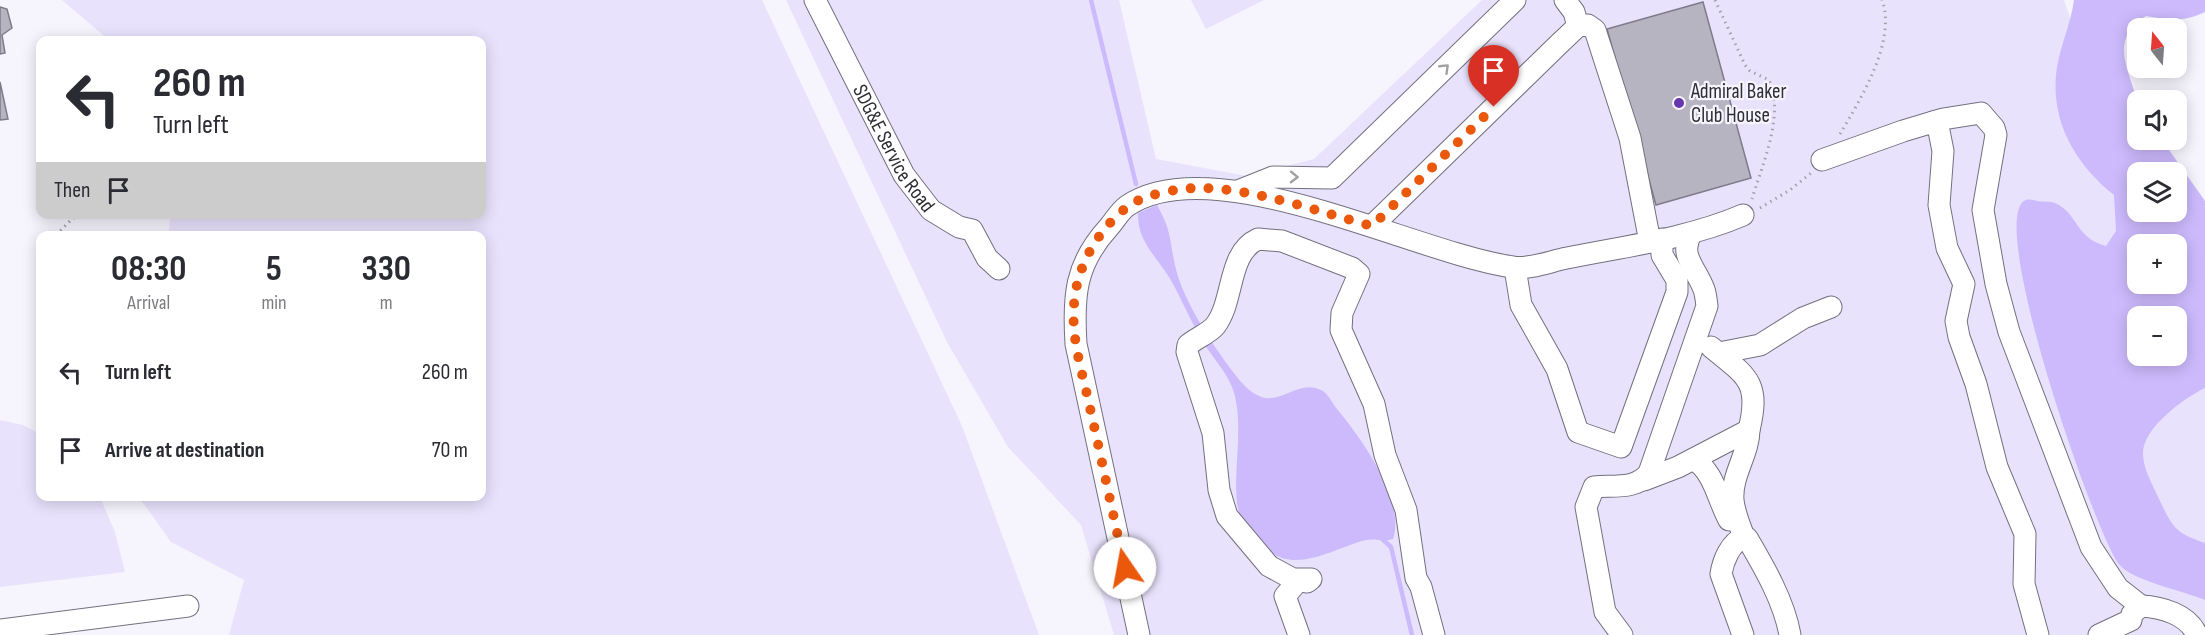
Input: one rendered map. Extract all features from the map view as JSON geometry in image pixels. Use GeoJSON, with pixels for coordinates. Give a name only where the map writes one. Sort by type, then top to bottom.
{"type":"FeatureCollection","features":[{"type":"Feature","properties":{"kind":"lane","name":"SDG&E Service Road"},"geometry":{"type":"LineString","coordinates":[[815,0],[904,175],[931,210],[959,227],[972,230],[987,258],[999,269]]}},
{"type":"Feature","properties":{"kind":"lane"},"geometry":{"type":"LineString","coordinates":[[1238,191],[1273,177],[1332,178],[1515,0]]}},
{"type":"Feature","properties":{"kind":"lane"},"geometry":{"type":"LineString","coordinates":[[1565,0],[1574,12],[1578,26]]}},
{"type":"Feature","properties":{"kind":"lane"},"geometry":{"type":"LineString","coordinates":[[1372,226],[1578,26],[1588,25],[1595,30],[1630,138],[1656,240],[1677,280],[1677,292],[1622,447],[1578,432],[1557,369],[1521,306],[1515,268]]}},
{"type":"Feature","properties":{"kind":"lane"},"geometry":{"type":"LineString","coordinates":[[1822,160],[1875,139],[1933,122],[1981,113],[1994,128],[1996,135],[1983,210],[1996,284],[2009,332],[2091,547],[2118,588],[2141,606],[2166,610],[2194,628],[2197,635]]}},
{"type":"Feature","properties":{"kind":"lane"},"geometry":{"type":"LineString","coordinates":[[1933,122],[1939,130],[1942,151],[1939,205],[1947,248],[1964,284],[1956,321],[1997,467],[2025,534],[2024,584],[2038,635]]}},
{"type":"Feature","properties":{"kind":"lane"},"geometry":{"type":"LineString","coordinates":[[1139,635],[1076,344],[1073,306],[1078,278],[1089,250],[1127,206],[1165,191],[1200,188],[1238,191],[1372,226],[1515,268],[1691,234],[1743,215]]}},
{"type":"Feature","properties":{"kind":"lane"},"geometry":{"type":"LineString","coordinates":[[1644,480],[1649,473],[1699,335],[1707,306],[1705,289],[1687,257],[1685,245],[1691,234]]}},
{"type":"Feature","properties":{"kind":"lane"},"geometry":{"type":"LineString","coordinates":[[1299,635],[1285,596],[1269,566],[1237,531],[1222,501],[1214,433],[1206,404],[1190,365],[1188,345],[1215,325],[1227,301],[1242,250],[1258,239],[1282,241],[1352,268],[1359,273],[1342,313],[1341,330],[1374,404],[1386,455],[1406,510],[1416,579],[1421,586],[1434,635]]}},
{"type":"Feature","properties":{"kind":"lane"},"geometry":{"type":"LineString","coordinates":[[1719,353],[1760,345],[1803,318],[1831,307]]}},
{"type":"Feature","properties":{"kind":"lane"},"geometry":{"type":"LineString","coordinates":[[1699,335],[1751,384],[1755,398],[1749,440],[1733,489],[1733,501],[1741,538]]}},
{"type":"Feature","properties":{"kind":"lane"},"geometry":{"type":"LineString","coordinates":[[1622,635],[1605,612],[1586,507],[1594,487],[1619,488],[1644,480],[1694,459],[1749,430]]}},
{"type":"Feature","properties":{"kind":"lane"},"geometry":{"type":"LineString","coordinates":[[1694,459],[1706,467],[1741,538]]}},
{"type":"Feature","properties":{"kind":"lane"},"geometry":{"type":"LineString","coordinates":[[1741,538],[1726,557],[1721,574],[1743,635]]}},
{"type":"Feature","properties":{"kind":"lane"},"geometry":{"type":"LineString","coordinates":[[1741,538],[1747,538],[1756,554],[1778,598],[1790,635]]}},
{"type":"Feature","properties":{"kind":"lane"},"geometry":{"type":"LineString","coordinates":[[1269,566],[1299,580],[1285,596]]}},
{"type":"Feature","properties":{"kind":"lane"},"geometry":{"type":"LineString","coordinates":[[0,630],[188,606]]}},
{"type":"Feature","properties":{"kind":"lane"},"geometry":{"type":"LineString","coordinates":[[2099,635],[2131,620],[2132,614],[2141,606]]}},
{"type":"Feature","properties":{"kind":"path"},"geometry":{"type":"LineString","coordinates":[[1715,0],[1745,66],[1769,80],[1772,88],[1774,114],[1750,202],[1743,215]]}},
{"type":"Feature","properties":{"kind":"path"},"geometry":{"type":"LineString","coordinates":[[1743,215],[1769,204],[1790,190],[1831,150],[1867,87],[1886,27],[1882,0]]}},
{"type":"Feature","properties":{"kind":"path"},"geometry":{"type":"LineString","coordinates":[[59,231],[73,219]]}},
{"type":"Feature","properties":{"kind":"shaded area"},"geometry":{"type":"Polygon","coordinates":[[[62,0],[762,0],[962,426],[1039,635],[229,635],[244,580],[171,542],[142,501],[486,501],[486,231],[169,231],[170,219],[486,219],[486,36],[104,36],[62,0]]]}},
{"type":"Feature","properties":{"kind":"shaded area"},"geometry":{"type":"Polygon","coordinates":[[[786,0],[1119,0],[1156,159],[1247,176],[1314,159],[1482,0],[2064,0],[2070,18],[2127,120],[2127,150],[2138,150],[2138,162],[2127,162],[2127,222],[2182,222],[2205,257],[2205,635],[1114,635],[1081,525],[1008,447],[947,342],[786,0]]]}},
{"type":"Feature","properties":{"kind":"shaded area"},"geometry":{"type":"Polygon","coordinates":[[[1191,0],[1264,0],[1206,29],[1191,0]]]}},
{"type":"Feature","properties":{"kind":"shaded area"},"geometry":{"type":"Polygon","coordinates":[[[2074,0],[2205,0],[2205,12],[2186,18],[2146,16],[2127,18],[2124,55],[2127,78],[2130,78],[2133,90],[2127,90],[2127,150],[2169,150],[2178,162],[2127,162],[2127,222],[2187,222],[2187,175],[2205,201],[2205,388],[2176,406],[2157,424],[2145,443],[2143,453],[2148,476],[2171,522],[2180,532],[2205,543],[2205,600],[2133,575],[2118,563],[2087,494],[2067,438],[2031,316],[2020,262],[2017,222],[2024,201],[2051,202],[2063,207],[2082,232],[2106,246],[2116,231],[2114,195],[2087,169],[2076,154],[2061,122],[2057,104],[2057,67],[2074,0]]]}},
{"type":"Feature","properties":{"kind":"shaded area"},"geometry":{"type":"Polygon","coordinates":[[[1157,205],[1168,229],[1179,279],[1200,324],[1219,353],[1250,391],[1262,397],[1282,396],[1301,388],[1312,387],[1327,395],[1358,436],[1379,470],[1393,506],[1395,523],[1393,539],[1366,540],[1318,556],[1293,560],[1282,558],[1271,552],[1245,526],[1238,510],[1236,495],[1238,421],[1232,387],[1200,337],[1169,277],[1140,231],[1138,213],[1157,205]]]}},
{"type":"Feature","properties":{"kind":"shaded area"},"geometry":{"type":"Polygon","coordinates":[[[0,420],[23,425],[36,432],[36,501],[102,501],[115,532],[125,572],[0,587],[0,420]]]}},
{"type":"Feature","properties":{"kind":"building","name":"Admiral Baker Club House"},"geometry":{"type":"Polygon","coordinates":[[[1703,2],[1751,178],[1656,205],[1607,29],[1703,2]]]}},
{"type":"Feature","properties":{"kind":"building"},"geometry":{"type":"Polygon","coordinates":[[[0,7],[7,9],[12,28],[2,35],[5,53],[0,54],[0,7]]]}},
{"type":"Feature","properties":{"kind":"building"},"geometry":{"type":"Polygon","coordinates":[[[0,82],[8,119],[0,120],[0,82]]]}},
{"type":"Feature","properties":{"kind":"waterway"},"geometry":{"type":"LineString","coordinates":[[1091,0],[1136,184]]}},
{"type":"Feature","properties":{"kind":"waterway"},"geometry":{"type":"LineString","coordinates":[[1378,535],[1391,547],[1412,635]]}},
{"type":"Feature","properties":{"kind":"place","name":"Admiral Baker Club House"},"geometry":{"type":"Point","coordinates":[1679,103]}},
{"type":"Feature","properties":{"kind":"route"},"geometry":{"type":"LineString","coordinates":[[1125,568],[1076,344],[1073,306],[1078,278],[1089,250],[1098,238],[1127,206],[1165,191],[1200,188],[1238,191],[1372,226],[1494,107]]}}]}
